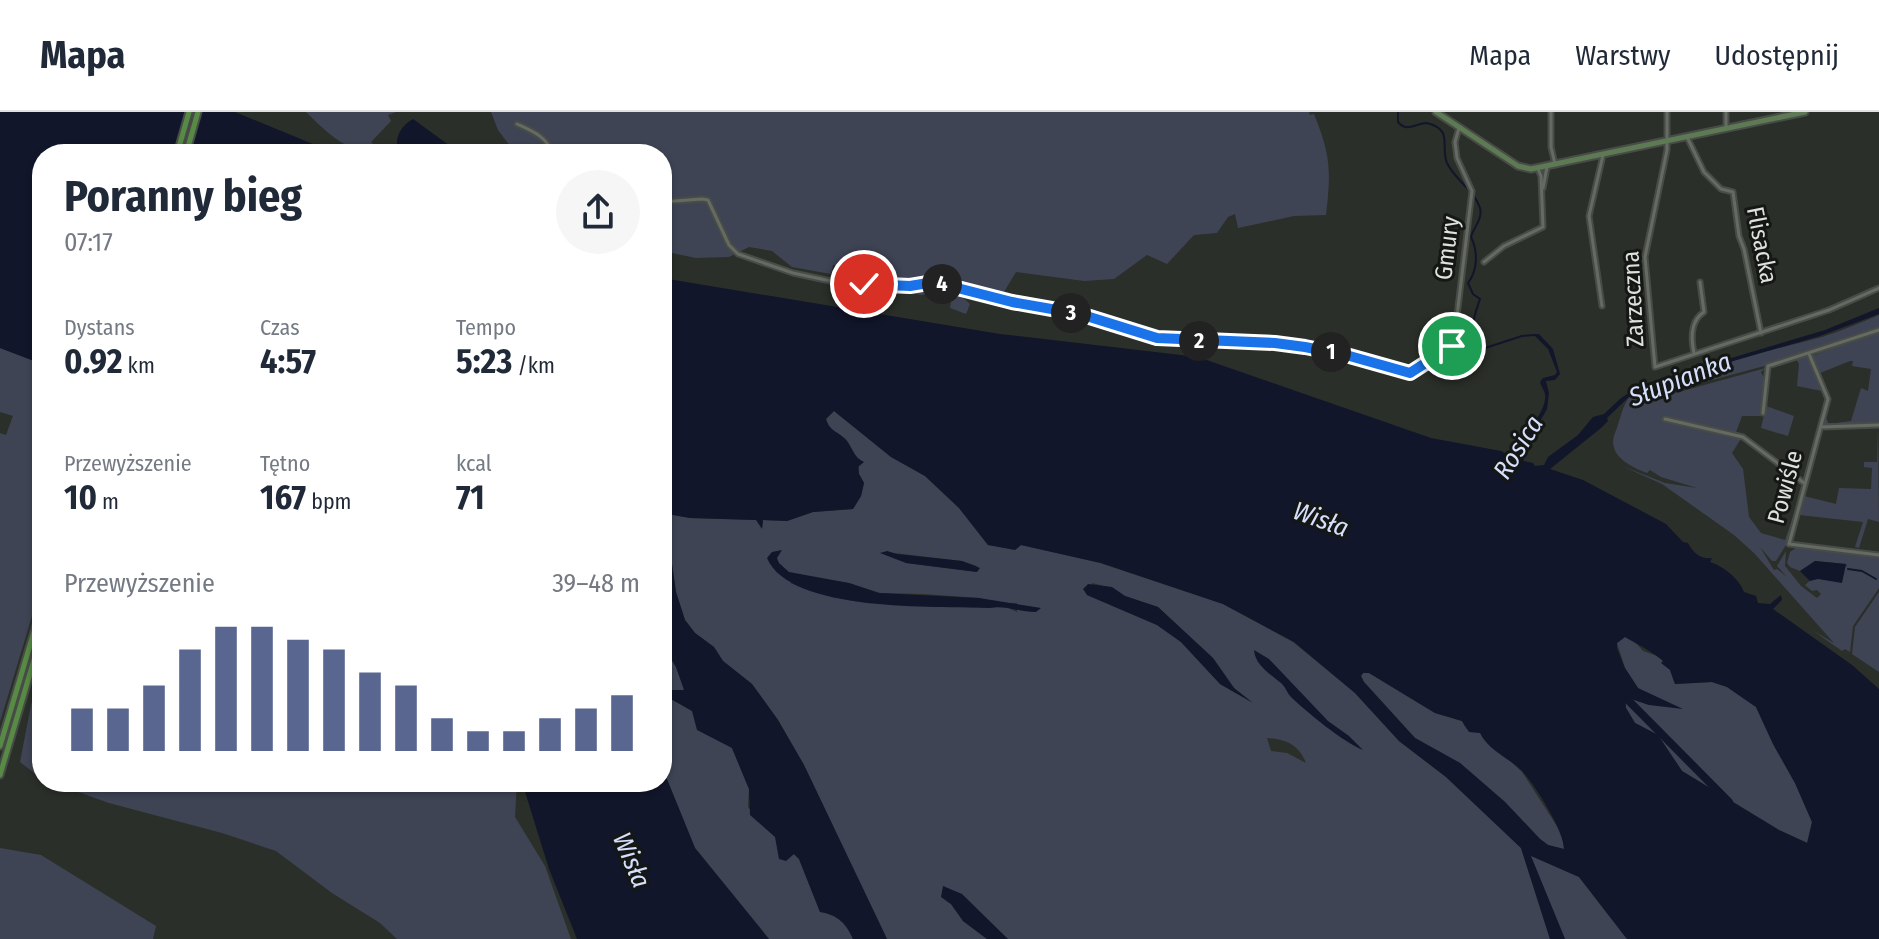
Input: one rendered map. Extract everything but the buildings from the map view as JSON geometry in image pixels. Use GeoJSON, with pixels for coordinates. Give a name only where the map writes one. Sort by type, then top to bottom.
{"type":"FeatureCollection","features":[{"type":"Feature","properties":{"kind":"main road"},"geometry":{"type":"LineString","coordinates":[[180,144],[189,112]]}},
{"type":"Feature","properties":{"kind":"main road"},"geometry":{"type":"LineString","coordinates":[[189,144],[198,112]]}},
{"type":"Feature","properties":{"kind":"main road"},"geometry":{"type":"LineString","coordinates":[[0,746],[32,639]]}},
{"type":"Feature","properties":{"kind":"main road"},"geometry":{"type":"LineString","coordinates":[[0,775],[32,667]]}},
{"type":"Feature","properties":{"kind":"street"},"geometry":{"type":"LineString","coordinates":[[1436,112],[1518,166],[1538,169],[1805,112]]}},
{"type":"Feature","properties":{"kind":"street"},"geometry":{"type":"LineString","coordinates":[[1445,118],[1450,112]]}},
{"type":"Feature","properties":{"kind":"street"},"geometry":{"type":"LineString","coordinates":[[1551,112],[1551,147],[1555,166]]}},
{"type":"Feature","properties":{"kind":"street"},"geometry":{"type":"LineString","coordinates":[[1667,112],[1667,142]]}},
{"type":"Feature","properties":{"kind":"street"},"geometry":{"type":"LineString","coordinates":[[1726,112],[1726,129]]}},
{"type":"Feature","properties":{"kind":"street"},"geometry":{"type":"LineString","coordinates":[[517,124],[547,144]]}},
{"type":"Feature","properties":{"kind":"street","name":"Gmury"},"geometry":{"type":"LineString","coordinates":[[672,201],[708,200],[729,245],[738,254],[793,273],[840,283],[910,286],[934,282],[1012,302],[1080,314],[1157,338],[1305,347],[1410,373],[1450,348],[1454,341],[1472,191],[1459,166],[1455,150],[1459,128]]}},
{"type":"Feature","properties":{"kind":"street","name":"Flisacka"},"geometry":{"type":"LineString","coordinates":[[1687,137],[1704,172],[1721,189],[1733,192],[1739,236],[1761,333]]}},
{"type":"Feature","properties":{"kind":"street","name":"Zarzeczna"},"geometry":{"type":"LineString","coordinates":[[1667,142],[1645,257],[1655,367],[1847,303],[1879,288]]}},
{"type":"Feature","properties":{"kind":"street"},"geometry":{"type":"LineString","coordinates":[[1602,306],[1589,216],[1603,155]]}},
{"type":"Feature","properties":{"kind":"street"},"geometry":{"type":"LineString","coordinates":[[1542,192],[1547,167]]}},
{"type":"Feature","properties":{"kind":"street"},"geometry":{"type":"LineString","coordinates":[[1484,262],[1504,246],[1543,227],[1538,169]]}},
{"type":"Feature","properties":{"kind":"street"},"geometry":{"type":"LineString","coordinates":[[1694,354],[1692,333],[1697,316],[1704,312],[1700,282]]}},
{"type":"Feature","properties":{"kind":"street"},"geometry":{"type":"LineString","coordinates":[[1763,413],[1768,366],[1879,330]]}},
{"type":"Feature","properties":{"kind":"street","name":"Powiśle"},"geometry":{"type":"LineString","coordinates":[[1809,354],[1828,399],[1789,544],[1879,555]]}},
{"type":"Feature","properties":{"kind":"street"},"geometry":{"type":"LineString","coordinates":[[1665,419],[1743,437],[1805,483]]}},
{"type":"Feature","properties":{"kind":"street"},"geometry":{"type":"LineString","coordinates":[[1821,427],[1879,425]]}},
{"type":"Feature","properties":{"kind":"shaded area"},"geometry":{"type":"Polygon","coordinates":[[[306,112],[396,112],[388,115],[391,121],[371,142],[373,144],[344,144],[306,112]]]}},
{"type":"Feature","properties":{"kind":"shaded area"},"geometry":{"type":"Polygon","coordinates":[[[491,112],[1309,112],[1310,115],[1314,114],[1327,153],[1326,215],[1294,216],[1238,228],[1235,214],[1228,217],[1217,233],[1194,235],[1167,264],[1147,255],[1114,279],[1084,281],[1016,272],[1004,292],[959,282],[960,295],[970,304],[966,314],[950,308],[951,302],[940,280],[927,294],[921,295],[888,277],[849,275],[840,265],[833,265],[831,274],[792,267],[772,251],[749,247],[729,257],[696,258],[672,253],[672,144],[508,144],[498,130],[491,112]]]}},
{"type":"Feature","properties":{"kind":"shaded area"},"geometry":{"type":"Polygon","coordinates":[[[1879,315],[1879,329],[1768,365],[1637,400],[1639,403],[1766,368],[1761,372],[1764,378],[1760,416],[1742,416],[1735,435],[1742,437],[1732,453],[1743,469],[1749,517],[1761,533],[1785,540],[1796,509],[1786,545],[1776,561],[1772,561],[1760,547],[1774,570],[1787,577],[1777,566],[1786,551],[1785,566],[1801,586],[1817,598],[1821,594],[1805,585],[1812,579],[1847,566],[1815,561],[1800,571],[1787,563],[1790,552],[1797,547],[1879,557],[1879,588],[1853,626],[1850,652],[1842,651],[1812,630],[1834,643],[1754,553],[1734,535],[1662,484],[1622,466],[1665,483],[1697,488],[1634,467],[1617,454],[1613,441],[1627,400],[1641,389],[1689,372],[1822,337],[1879,315]]]}},
{"type":"Feature","properties":{"kind":"shaded area"},"geometry":{"type":"Polygon","coordinates":[[[1879,331],[1879,424],[1825,425],[1825,416],[1829,424],[1851,421],[1861,388],[1868,391],[1871,369],[1852,366],[1853,361],[1850,361],[1820,373],[1828,393],[1812,356],[1879,331]]]}},
{"type":"Feature","properties":{"kind":"shaded area"},"geometry":{"type":"Polygon","coordinates":[[[0,348],[32,360],[32,616],[0,722],[0,433],[6,435],[13,416],[0,412],[0,348]]]}},
{"type":"Feature","properties":{"kind":"shaded area"},"geometry":{"type":"Polygon","coordinates":[[[1808,356],[1822,391],[1797,386],[1799,364],[1796,359],[1808,356]]]}},
{"type":"Feature","properties":{"kind":"shaded area"},"geometry":{"type":"Polygon","coordinates":[[[1766,406],[1794,416],[1788,436],[1761,428],[1766,406]]]}},
{"type":"Feature","properties":{"kind":"shaded area"},"geometry":{"type":"Polygon","coordinates":[[[834,411],[891,457],[925,476],[959,508],[988,545],[1016,549],[1021,545],[1100,563],[1223,604],[1293,642],[1355,693],[1399,741],[1446,777],[1521,848],[1550,939],[1008,939],[982,916],[944,900],[951,904],[963,921],[987,939],[887,939],[804,765],[778,720],[752,684],[723,661],[714,647],[695,633],[685,620],[676,592],[672,564],[672,515],[757,520],[763,526],[763,520],[787,521],[813,512],[853,509],[864,483],[859,474],[859,461],[846,439],[829,428],[826,419],[834,411]],[[894,553],[906,563],[977,572],[977,566],[962,561],[894,553]],[[821,579],[790,583],[864,602],[989,608],[1004,606],[1017,612],[1017,603],[880,593],[849,583],[821,579]],[[1092,583],[1087,595],[1157,625],[1181,642],[1220,684],[1250,701],[1234,688],[1213,658],[1158,607],[1092,583]],[[1267,738],[1271,751],[1287,753],[1306,763],[1295,747],[1285,741],[1267,738]]]}},
{"type":"Feature","properties":{"kind":"shaded area"},"geometry":{"type":"Polygon","coordinates":[[[1878,427],[1879,522],[1868,519],[1859,548],[1855,547],[1863,522],[1799,515],[1804,496],[1836,504],[1839,488],[1871,489],[1872,468],[1864,467],[1864,462],[1877,462],[1878,427]]]}},
{"type":"Feature","properties":{"kind":"shaded area"},"geometry":{"type":"Polygon","coordinates":[[[1879,592],[1879,672],[1852,654],[1855,627],[1879,592]]]}},
{"type":"Feature","properties":{"kind":"shaded area"},"geometry":{"type":"Polygon","coordinates":[[[1625,637],[1643,651],[1660,657],[1670,670],[1675,684],[1712,682],[1727,687],[1756,707],[1812,822],[1808,843],[1779,830],[1682,771],[1658,735],[1635,723],[1626,708],[1625,696],[1649,705],[1625,668],[1617,643],[1625,637]]]}},
{"type":"Feature","properties":{"kind":"shaded area"},"geometry":{"type":"Polygon","coordinates":[[[672,660],[676,667],[685,691],[672,698],[672,660]]]}},
{"type":"Feature","properties":{"kind":"shaded area"},"geometry":{"type":"Polygon","coordinates":[[[1363,673],[1369,673],[1435,713],[1462,721],[1469,730],[1480,732],[1522,772],[1562,834],[1564,849],[1548,845],[1540,839],[1505,802],[1460,763],[1415,738],[1364,682],[1363,673]]]}},
{"type":"Feature","properties":{"kind":"shaded area"},"geometry":{"type":"Polygon","coordinates":[[[672,700],[692,711],[716,738],[732,748],[749,789],[748,807],[799,859],[820,912],[841,921],[853,939],[769,939],[695,848],[672,792],[672,700]]]}},
{"type":"Feature","properties":{"kind":"shaded area"},"geometry":{"type":"Polygon","coordinates":[[[32,702],[32,771],[20,762],[32,702]]]}},
{"type":"Feature","properties":{"kind":"shaded area"},"geometry":{"type":"Polygon","coordinates":[[[78,792],[516,792],[515,817],[545,866],[571,939],[397,939],[380,923],[332,893],[276,851],[78,792]]]}},
{"type":"Feature","properties":{"kind":"shaded area"},"geometry":{"type":"Polygon","coordinates":[[[0,848],[41,855],[156,926],[153,939],[0,939],[0,848]]]}},
{"type":"Feature","properties":{"kind":"shaded area"},"geometry":{"type":"Polygon","coordinates":[[[1530,855],[1579,877],[1627,939],[1565,939],[1530,855]]]}},
{"type":"Feature","properties":{"kind":"water"},"geometry":{"type":"Polygon","coordinates":[[[0,112],[235,112],[313,144],[32,144],[32,360],[0,348],[0,112]]]}},
{"type":"Feature","properties":{"kind":"water"},"geometry":{"type":"Polygon","coordinates":[[[413,119],[447,144],[397,144],[405,125],[413,119]]]}},
{"type":"Feature","properties":{"kind":"water"},"geometry":{"type":"Polygon","coordinates":[[[672,280],[1000,334],[1198,357],[1431,438],[1501,451],[1510,456],[1545,401],[1540,382],[1557,372],[1548,349],[1533,334],[1539,334],[1553,349],[1560,374],[1555,380],[1546,381],[1549,393],[1547,409],[1521,455],[1524,461],[1535,466],[1544,465],[1548,457],[1578,435],[1593,417],[1604,414],[1641,385],[1825,330],[1879,308],[1879,314],[1820,336],[1644,387],[1633,393],[1601,428],[1550,469],[1583,480],[1666,524],[1698,555],[1712,558],[1710,562],[1729,572],[1744,592],[1756,596],[1758,603],[1770,604],[1781,595],[1782,600],[1773,609],[1852,665],[1879,689],[1879,939],[1627,939],[1579,877],[1531,856],[1565,939],[1550,939],[1521,848],[1446,777],[1399,741],[1355,693],[1294,642],[1223,604],[1101,563],[1021,545],[1015,550],[988,545],[959,508],[925,476],[891,457],[834,411],[826,419],[828,423],[864,462],[858,467],[864,483],[861,496],[853,509],[813,512],[787,521],[763,520],[762,529],[756,520],[672,515],[672,280]],[[1625,637],[1617,643],[1625,668],[1638,688],[1683,709],[1649,705],[1625,697],[1626,708],[1635,723],[1658,735],[1682,771],[1779,830],[1807,843],[1812,822],[1756,707],[1727,687],[1712,682],[1675,684],[1670,670],[1650,651],[1625,637]],[[1369,673],[1361,676],[1364,682],[1415,738],[1460,763],[1505,802],[1540,839],[1548,845],[1564,849],[1554,820],[1534,787],[1522,771],[1493,749],[1480,733],[1469,732],[1462,721],[1435,713],[1369,673]]]}},
{"type":"Feature","properties":{"kind":"water"},"geometry":{"type":"Polygon","coordinates":[[[782,550],[777,558],[789,572],[849,583],[879,593],[979,598],[1041,608],[1036,612],[1001,607],[902,606],[834,597],[804,589],[781,576],[767,558],[772,552],[782,550]]]}},
{"type":"Feature","properties":{"kind":"water"},"geometry":{"type":"Polygon","coordinates":[[[887,551],[962,561],[980,568],[977,572],[906,563],[880,553],[887,551]]]}},
{"type":"Feature","properties":{"kind":"water"},"geometry":{"type":"Polygon","coordinates":[[[1815,561],[1846,564],[1842,583],[1818,579],[1810,581],[1800,571],[1815,561]]]}},
{"type":"Feature","properties":{"kind":"water"},"geometry":{"type":"Polygon","coordinates":[[[672,564],[676,592],[685,620],[695,633],[714,647],[723,661],[752,684],[778,720],[804,765],[887,939],[853,939],[841,921],[820,912],[799,859],[794,854],[786,861],[779,859],[775,837],[750,815],[749,789],[732,748],[697,730],[692,711],[672,700],[672,690],[684,690],[672,660],[672,564]]]}},
{"type":"Feature","properties":{"kind":"water"},"geometry":{"type":"Polygon","coordinates":[[[1088,584],[1112,587],[1125,596],[1158,607],[1213,658],[1234,688],[1253,703],[1220,684],[1181,642],[1157,625],[1087,595],[1083,589],[1088,584]]]}},
{"type":"Feature","properties":{"kind":"water"},"geometry":{"type":"Polygon","coordinates":[[[1254,650],[1269,659],[1328,721],[1363,750],[1336,734],[1292,698],[1283,685],[1260,665],[1254,650]]]}},
{"type":"Feature","properties":{"kind":"water"},"geometry":{"type":"Polygon","coordinates":[[[525,792],[672,792],[695,848],[769,939],[577,939],[549,869],[525,792]]]}},
{"type":"Feature","properties":{"kind":"water"},"geometry":{"type":"Polygon","coordinates":[[[943,886],[962,894],[1008,939],[987,939],[963,921],[951,904],[941,897],[943,886]]]}},
{"type":"Feature","properties":{"kind":"waterway","name":"Rosica"},"geometry":{"type":"LineString","coordinates":[[1398,112],[1398,122],[1405,127],[1427,123],[1441,130],[1447,163],[1480,208],[1479,220],[1471,237],[1476,254],[1468,283],[1473,294],[1480,299],[1474,319],[1474,331],[1479,342],[1485,348],[1535,335]]}},
{"type":"Feature","properties":{"kind":"waterway"},"geometry":{"type":"LineString","coordinates":[[1848,569],[1862,571],[1876,579]]}},
{"type":"Feature","properties":{"kind":"waterway","name":"Wisła"},"geometry":{"type":"LineString","coordinates":[[1618,690],[1729,802]]}},
{"type":"Feature","properties":{"kind":"route"},"geometry":{"type":"LineString","coordinates":[[864,284],[910,286],[934,282],[1012,302],[1080,314],[1157,338],[1305,347],[1410,373],[1452,346]]}},
{"type":"Feature","properties":{"kind":"water label","name":"Słupianka"},"geometry":{"type":"Point","coordinates":[1680,379]}}]}
